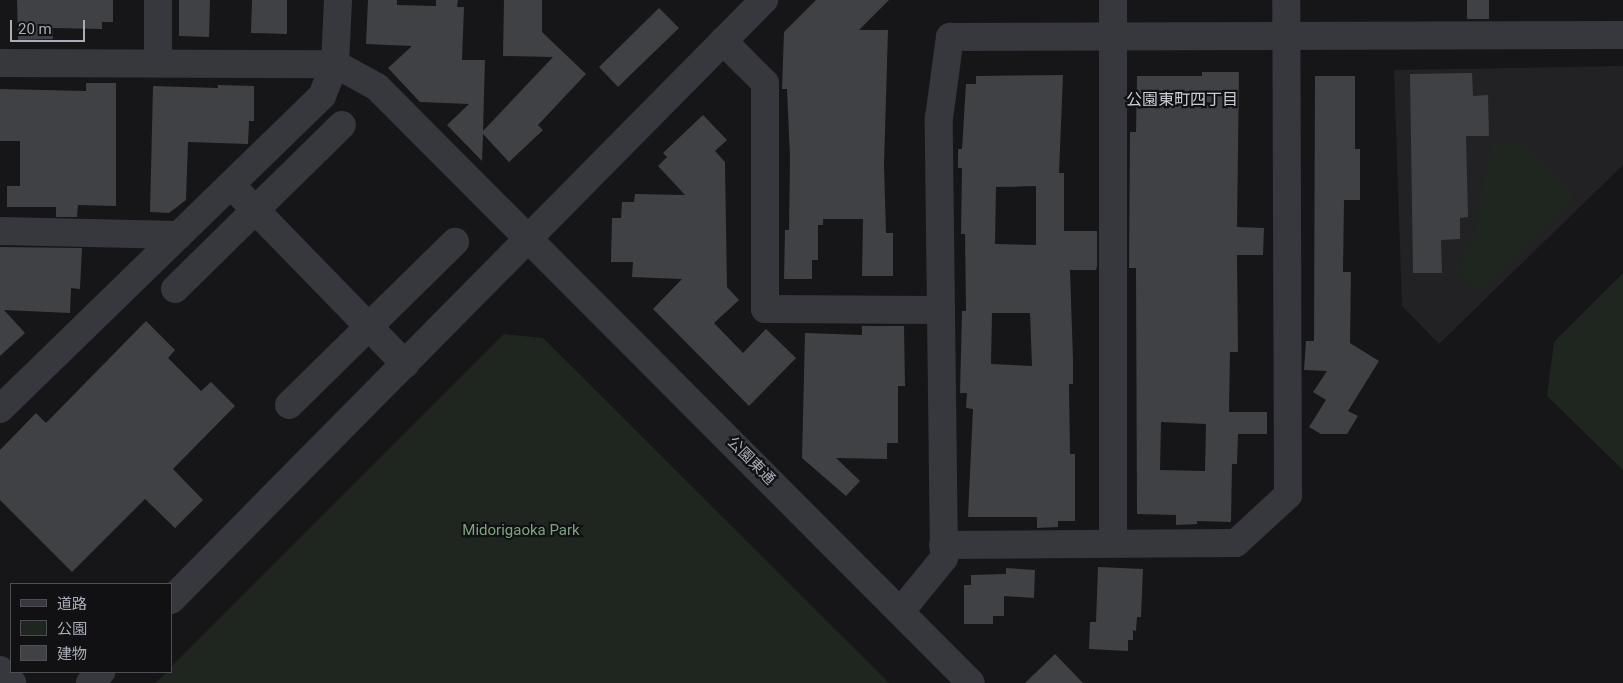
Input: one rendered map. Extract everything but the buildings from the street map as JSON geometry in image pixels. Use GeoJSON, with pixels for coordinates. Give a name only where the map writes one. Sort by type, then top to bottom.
{"type":"FeatureCollection","features":[{"type":"Feature","properties":{"kind":"street"},"geometry":{"type":"LineString","coordinates":[[158,0],[158,61]]}},
{"type":"Feature","properties":{"kind":"street"},"geometry":{"type":"LineString","coordinates":[[0,409],[322,96],[335,64],[338,0]]}},
{"type":"Feature","properties":{"kind":"street"},"geometry":{"type":"LineString","coordinates":[[172,599],[764,0]]}},
{"type":"Feature","properties":{"kind":"street"},"geometry":{"type":"LineString","coordinates":[[1112,0],[1113,542]]}},
{"type":"Feature","properties":{"kind":"street"},"geometry":{"type":"LineString","coordinates":[[943,545],[1113,542],[1236,543],[1288,495],[1286,0]]}},
{"type":"Feature","properties":{"kind":"street"},"geometry":{"type":"LineString","coordinates":[[900,611],[944,558],[938,118],[950,37],[1623,35]]}},
{"type":"Feature","properties":{"kind":"street"},"geometry":{"type":"LineString","coordinates":[[723,41],[765,83],[765,309],[940,310]]}},
{"type":"Feature","properties":{"kind":"street"},"geometry":{"type":"LineString","coordinates":[[0,63],[158,61],[335,64]]}},
{"type":"Feature","properties":{"kind":"street","name":"公園東通"},"geometry":{"type":"LineString","coordinates":[[335,64],[377,87],[971,683]]}},
{"type":"Feature","properties":{"kind":"street"},"geometry":{"type":"LineString","coordinates":[[175,289],[342,125]]}},
{"type":"Feature","properties":{"kind":"street"},"geometry":{"type":"LineString","coordinates":[[231,185],[405,364]]}},
{"type":"Feature","properties":{"kind":"street"},"geometry":{"type":"LineString","coordinates":[[0,232],[179,235]]}},
{"type":"Feature","properties":{"kind":"street"},"geometry":{"type":"LineString","coordinates":[[289,406],[455,242]]}},
{"type":"Feature","properties":{"kind":"street"},"geometry":{"type":"LineString","coordinates":[[0,670],[12,683]]}},
{"type":"Feature","properties":{"kind":"street"},"geometry":{"type":"LineString","coordinates":[[90,683],[100,673]]}},
{"type":"Feature","properties":{"kind":"shaded area"},"geometry":{"type":"Polygon","coordinates":[[[1623,66],[1623,165],[1439,344],[1402,306],[1394,70],[1623,66]]]}},
{"type":"Feature","properties":{"kind":"green space"},"geometry":{"type":"Polygon","coordinates":[[[1519,141],[1574,196],[1477,293],[1454,271],[1474,236],[1491,144],[1519,141]]]}},
{"type":"Feature","properties":{"kind":"green space"},"geometry":{"type":"Polygon","coordinates":[[[1623,273],[1623,470],[1547,396],[1554,342],[1623,273]]]}},
{"type":"Feature","properties":{"kind":"green space","name":"Midorigaoka Park"},"geometry":{"type":"Polygon","coordinates":[[[504,334],[543,338],[889,683],[155,683],[166,673],[172,673],[172,666],[504,334]]]}},
{"type":"Feature","properties":{"kind":"district","name":"公園東町四丁目"},"geometry":{"type":"Point","coordinates":[1182,100]}}]}
